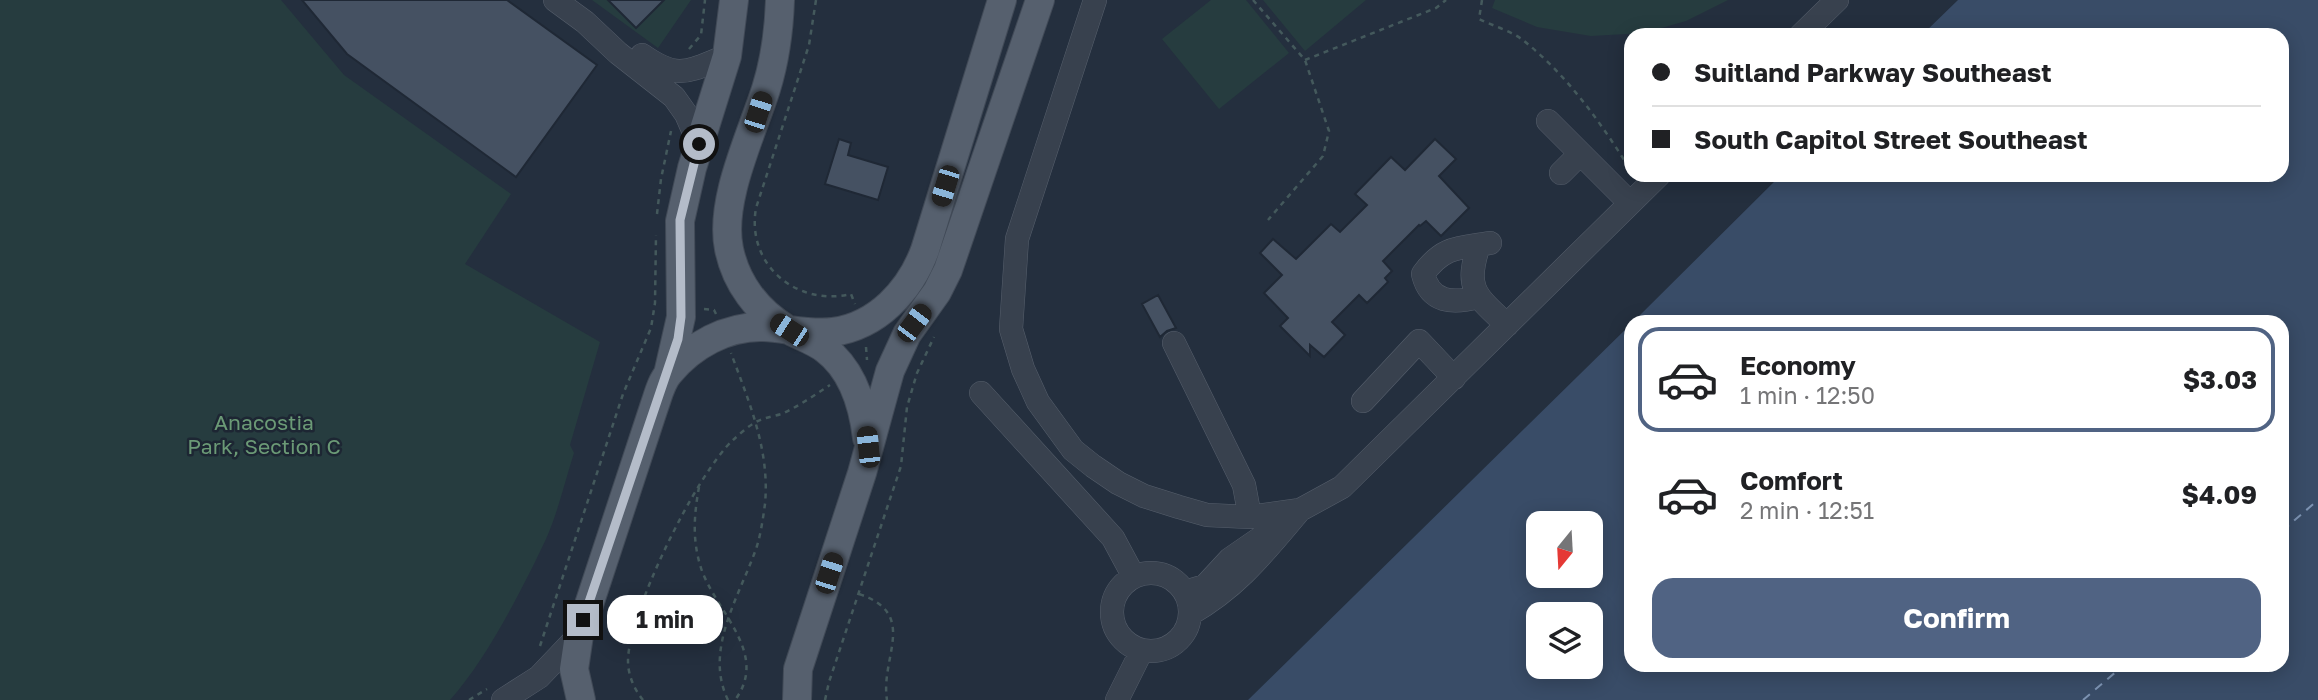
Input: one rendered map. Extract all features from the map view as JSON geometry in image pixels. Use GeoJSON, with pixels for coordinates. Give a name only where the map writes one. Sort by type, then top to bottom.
{"type":"FeatureCollection","features":[{"type":"Feature","properties":{"kind":"main road"},"geometry":{"type":"LineString","coordinates":[[581,700],[574,668],[579,635],[653,407],[668,374],[681,317],[680,220],[699,144],[727,56],[734,0]]}},
{"type":"Feature","properties":{"kind":"main road"},"geometry":{"type":"LineString","coordinates":[[780,0],[772,68],[730,200],[727,225],[729,249],[744,286],[766,314],[789,330],[824,348],[847,373],[854,384],[862,409],[868,447]]}},
{"type":"Feature","properties":{"kind":"main road"},"geometry":{"type":"LineString","coordinates":[[668,374],[693,351],[724,333],[748,328],[832,332],[862,324],[892,302],[915,272],[929,238],[1002,0]]}},
{"type":"Feature","properties":{"kind":"main road"},"geometry":{"type":"LineString","coordinates":[[779,700],[798,669],[894,358],[907,334],[937,292],[948,270],[1040,0]]}},
{"type":"Feature","properties":{"kind":"main road"},"geometry":{"type":"LineString","coordinates":[[797,700],[798,669]]}},
{"type":"Feature","properties":{"kind":"street"},"geometry":{"type":"LineString","coordinates":[[555,0],[674,97],[686,114],[699,144]]}},
{"type":"Feature","properties":{"kind":"street"},"geometry":{"type":"LineString","coordinates":[[1095,0],[1017,240],[1011,329],[1019,356],[1038,402],[1073,450],[1118,483],[1144,496],[1208,514],[1250,517],[1300,510]]}},
{"type":"Feature","properties":{"kind":"street"},"geometry":{"type":"LineString","coordinates":[[1808,28],[1837,0]]}},
{"type":"Feature","properties":{"kind":"street"},"geometry":{"type":"LineString","coordinates":[[585,22],[625,42],[669,71],[685,72],[727,56]]}},
{"type":"Feature","properties":{"kind":"street"},"geometry":{"type":"LineString","coordinates":[[1548,121],[1630,204]]}},
{"type":"Feature","properties":{"kind":"street"},"geometry":{"type":"LineString","coordinates":[[1561,173],[1580,153]]}},
{"type":"Feature","properties":{"kind":"street"},"geometry":{"type":"LineString","coordinates":[[1188,603],[1217,598],[1245,574],[1300,510],[1342,487],[1652,182]]}},
{"type":"Feature","properties":{"kind":"street"},"geometry":{"type":"LineString","coordinates":[[1478,297],[1458,301],[1445,300],[1432,293],[1423,274],[1433,259],[1446,250],[1485,244],[1472,266],[1474,289],[1478,297],[1507,325]]}},
{"type":"Feature","properties":{"kind":"street"},"geometry":{"type":"LineString","coordinates":[[1363,401],[1419,341],[1454,378]]}},
{"type":"Feature","properties":{"kind":"street"},"geometry":{"type":"LineString","coordinates":[[1174,343],[1244,485],[1250,517]]}},
{"type":"Feature","properties":{"kind":"street"},"geometry":{"type":"LineString","coordinates":[[981,393],[1113,538],[1134,577]]}},
{"type":"Feature","properties":{"kind":"street"},"geometry":{"type":"LineString","coordinates":[[1157,574],[1168,577],[1178,583],[1188,603],[1187,627],[1180,638],[1169,647],[1155,650],[1142,650],[1131,645],[1116,628],[1112,616],[1117,593],[1134,577],[1157,574]]}},
{"type":"Feature","properties":{"kind":"street"},"geometry":{"type":"LineString","coordinates":[[499,696],[539,677],[579,635]]}},
{"type":"Feature","properties":{"kind":"street"},"geometry":{"type":"LineString","coordinates":[[1117,700],[1142,650]]}},
{"type":"Feature","properties":{"kind":"street"},"geometry":{"type":"LineString","coordinates":[[499,696],[538,700]]}},
{"type":"Feature","properties":{"kind":"path"},"geometry":{"type":"LineString","coordinates":[[684,51],[693,47],[701,35],[705,0]]}},
{"type":"Feature","properties":{"kind":"path"},"geometry":{"type":"LineString","coordinates":[[816,0],[809,45],[755,208],[754,226],[758,245],[767,263],[788,284],[806,293],[823,297],[851,294],[855,304]]}},
{"type":"Feature","properties":{"kind":"path"},"geometry":{"type":"LineString","coordinates":[[1253,0],[1305,60],[1329,131],[1323,156],[1268,220]]}},
{"type":"Feature","properties":{"kind":"path"},"geometry":{"type":"LineString","coordinates":[[1305,60],[1436,8],[1446,0]]}},
{"type":"Feature","properties":{"kind":"path"},"geometry":{"type":"LineString","coordinates":[[1482,0],[1479,19],[1522,39],[1569,85],[1607,132],[1624,159]]}},
{"type":"Feature","properties":{"kind":"path"},"geometry":{"type":"LineString","coordinates":[[657,220],[671,126]]}},
{"type":"Feature","properties":{"kind":"path"},"geometry":{"type":"LineString","coordinates":[[536,653],[628,379],[651,328],[655,303],[657,229]]}},
{"type":"Feature","properties":{"kind":"path"},"geometry":{"type":"LineString","coordinates":[[699,309],[714,310],[717,317]]}},
{"type":"Feature","properties":{"kind":"path"},"geometry":{"type":"LineString","coordinates":[[866,360],[867,338]]}},
{"type":"Feature","properties":{"kind":"path"},"geometry":{"type":"LineString","coordinates":[[728,700],[721,682],[719,664],[729,619],[756,549],[761,528],[765,475],[757,421],[731,352]]}},
{"type":"Feature","properties":{"kind":"path"},"geometry":{"type":"LineString","coordinates":[[825,700],[901,466],[907,407],[917,373]]}},
{"type":"Feature","properties":{"kind":"path"},"geometry":{"type":"LineString","coordinates":[[643,700],[633,684],[629,670],[631,642],[662,555],[700,484],[720,454],[757,421],[782,413],[825,388]]}},
{"type":"Feature","properties":{"kind":"path"},"geometry":{"type":"LineString","coordinates":[[700,484],[694,523],[698,556],[712,594],[740,637],[747,663],[744,687],[735,700]]}},
{"type":"Feature","properties":{"kind":"path"},"geometry":{"type":"LineString","coordinates":[[859,594],[877,600],[888,613],[893,628],[893,645],[886,674],[887,700]]}},
{"type":"Feature","properties":{"kind":"path"},"geometry":{"type":"LineString","coordinates":[[469,700],[499,696]]}},
{"type":"Feature","properties":{"kind":"green space","name":"Anacostia Park, Section C"},"geometry":{"type":"Polygon","coordinates":[[[0,0],[281,0],[344,75],[511,194],[465,264],[600,342],[570,445],[574,453],[546,539],[490,644],[450,700],[0,700],[0,0]]]}},
{"type":"Feature","properties":{"kind":"green space"},"geometry":{"type":"Polygon","coordinates":[[[592,0],[691,0],[658,48],[592,0]]]}},
{"type":"Feature","properties":{"kind":"green space"},"geometry":{"type":"Polygon","coordinates":[[[1211,0],[1246,0],[1289,53],[1219,109],[1162,39],[1211,0]]]}},
{"type":"Feature","properties":{"kind":"green space"},"geometry":{"type":"Polygon","coordinates":[[[1263,0],[1366,0],[1305,51],[1263,0]]]}},
{"type":"Feature","properties":{"kind":"green space"},"geometry":{"type":"Polygon","coordinates":[[[1495,0],[1728,0],[1686,21],[1662,28],[1624,28],[1624,34],[1591,36],[1537,27],[1492,8],[1495,0]]]}},
{"type":"Feature","properties":{"kind":"water"},"geometry":{"type":"Polygon","coordinates":[[[1958,0],[2318,0],[2318,700],[1248,700],[1624,331],[1624,672],[2289,672],[2289,315],[1640,315],[1774,182],[2289,182],[2289,28],[1929,28],[1958,0]]]}},
{"type":"Feature","properties":{"kind":"building"},"geometry":{"type":"Polygon","coordinates":[[[302,0],[507,0],[597,65],[516,177],[347,54],[302,0]]]}},
{"type":"Feature","properties":{"kind":"building"},"geometry":{"type":"Polygon","coordinates":[[[608,0],[664,0],[636,28],[608,0]]]}},
{"type":"Feature","properties":{"kind":"building"},"geometry":{"type":"Polygon","coordinates":[[[839,139],[851,143],[848,155],[888,167],[878,200],[825,184],[839,139]]]}},
{"type":"Feature","properties":{"kind":"building"},"geometry":{"type":"Polygon","coordinates":[[[1435,139],[1456,159],[1439,176],[1469,208],[1441,236],[1426,221],[1419,225],[1383,261],[1392,271],[1385,278],[1388,282],[1367,303],[1359,295],[1332,322],[1345,335],[1324,357],[1310,345],[1310,356],[1280,326],[1288,318],[1264,293],[1282,275],[1260,253],[1273,239],[1296,259],[1331,224],[1340,232],[1367,205],[1355,194],[1391,157],[1405,170],[1435,139]]]}},
{"type":"Feature","properties":{"kind":"building"},"geometry":{"type":"Polygon","coordinates":[[[1158,295],[1176,328],[1160,337],[1142,304],[1158,295]]]}},
{"type":"Feature","properties":{"kind":"ferry route"},"geometry":{"type":"LineString","coordinates":[[2289,525],[2318,500]]}},
{"type":"Feature","properties":{"kind":"ferry route"},"geometry":{"type":"LineString","coordinates":[[2083,700],[2116,672]]}},
{"type":"Feature","properties":{"kind":"route"},"geometry":{"type":"LineString","coordinates":[[583,620],[678,339],[681,317],[680,220],[699,144]]}}]}
